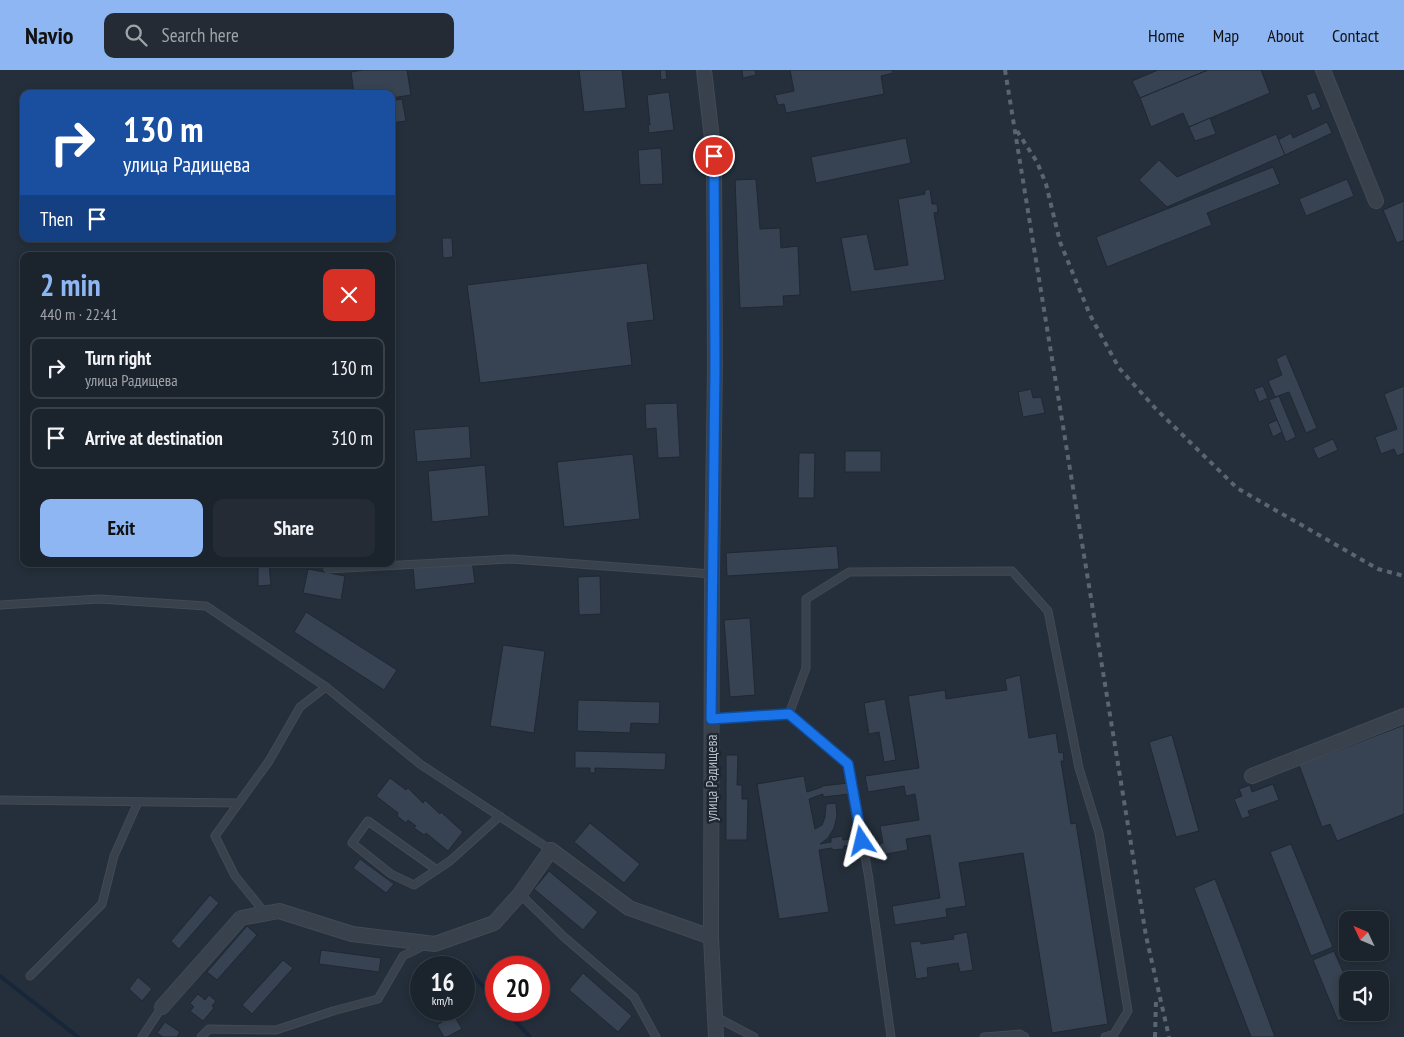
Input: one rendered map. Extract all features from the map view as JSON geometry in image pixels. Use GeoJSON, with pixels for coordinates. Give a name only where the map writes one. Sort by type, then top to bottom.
{"type":"FeatureCollection","features":[{"type":"Feature","properties":{"kind":"street","name":"улица Радищева"},"geometry":{"type":"LineString","coordinates":[[704,70],[714,156],[715,367],[711,719],[713,1030]]}},
{"type":"Feature","properties":{"kind":"street"},"geometry":{"type":"LineString","coordinates":[[1323,70],[1376,201]]}},
{"type":"Feature","properties":{"kind":"street"},"geometry":{"type":"LineString","coordinates":[[1252,776],[1404,716]]}},
{"type":"Feature","properties":{"kind":"street"},"geometry":{"type":"LineString","coordinates":[[162,1007],[241,918],[279,911],[352,934],[435,944],[494,922],[520,894],[551,850],[629,908],[711,937]]}},
{"type":"Feature","properties":{"kind":"lane"},"geometry":{"type":"LineString","coordinates":[[395,565],[512,559],[712,574]]}},
{"type":"Feature","properties":{"kind":"lane"},"geometry":{"type":"LineString","coordinates":[[328,569],[365,567]]}},
{"type":"Feature","properties":{"kind":"lane"},"geometry":{"type":"LineString","coordinates":[[789,714],[806,668],[806,599],[849,572],[1012,571],[1048,611],[1079,768],[1099,833],[1128,1011],[1114,1034],[1105,1037]]}},
{"type":"Feature","properties":{"kind":"lane"},"geometry":{"type":"LineString","coordinates":[[0,605],[98,599],[206,606],[326,687],[420,764],[551,850]]}},
{"type":"Feature","properties":{"kind":"lane"},"geometry":{"type":"LineString","coordinates":[[265,913],[235,876],[215,836],[269,761],[300,707],[326,687]]}},
{"type":"Feature","properties":{"kind":"lane"},"geometry":{"type":"LineString","coordinates":[[711,719],[789,714],[848,764],[869,879],[891,1037]]}},
{"type":"Feature","properties":{"kind":"lane"},"geometry":{"type":"LineString","coordinates":[[0,800],[238,803]]}},
{"type":"Feature","properties":{"kind":"lane"},"geometry":{"type":"LineString","coordinates":[[30,976],[102,904],[114,856],[138,802]]}},
{"type":"Feature","properties":{"kind":"lane"},"geometry":{"type":"LineString","coordinates":[[437,870],[368,821],[352,843],[391,874],[414,884],[437,870],[450,861],[500,816]]}},
{"type":"Feature","properties":{"kind":"lane"},"geometry":{"type":"LineString","coordinates":[[520,894],[564,937],[634,997],[656,1037]]}},
{"type":"Feature","properties":{"kind":"lane"},"geometry":{"type":"LineString","coordinates":[[201,1037],[208,1029],[276,1030],[334,1010],[378,999],[403,956],[428,944]]}},
{"type":"Feature","properties":{"kind":"lane"},"geometry":{"type":"LineString","coordinates":[[142,1037],[162,1007]]}},
{"type":"Feature","properties":{"kind":"lane"},"geometry":{"type":"LineString","coordinates":[[713,1030],[754,1037]]}},
{"type":"Feature","properties":{"kind":"lane"},"geometry":{"type":"LineString","coordinates":[[984,1037],[1020,1034],[1025,1037]]}},
{"type":"Feature","properties":{"kind":"building"},"geometry":{"type":"Polygon","coordinates":[[[363,70],[407,70],[411,95],[395,97],[395,90],[353,90],[351,72],[363,70]]]}},
{"type":"Feature","properties":{"kind":"building"},"geometry":{"type":"Polygon","coordinates":[[[579,70],[622,70],[626,108],[584,112],[579,70]]]}},
{"type":"Feature","properties":{"kind":"building"},"geometry":{"type":"Polygon","coordinates":[[[660,70],[666,70],[667,79],[661,80],[660,70]]]}},
{"type":"Feature","properties":{"kind":"building"},"geometry":{"type":"Polygon","coordinates":[[[742,70],[755,70],[756,75],[743,78],[742,70]]]}},
{"type":"Feature","properties":{"kind":"building"},"geometry":{"type":"Polygon","coordinates":[[[790,70],[892,70],[893,73],[881,76],[884,94],[786,113],[784,104],[778,105],[775,95],[794,91],[790,70]]]}},
{"type":"Feature","properties":{"kind":"building"},"geometry":{"type":"Polygon","coordinates":[[[1158,70],[1208,70],[1140,98],[1132,81],[1158,70]]]}},
{"type":"Feature","properties":{"kind":"building"},"geometry":{"type":"Polygon","coordinates":[[[1208,70],[1261,70],[1270,93],[1189,127],[1183,113],[1151,127],[1140,98],[1208,70]]]}},
{"type":"Feature","properties":{"kind":"building"},"geometry":{"type":"Polygon","coordinates":[[[669,92],[674,130],[649,133],[647,95],[669,92]]]}},
{"type":"Feature","properties":{"kind":"building"},"geometry":{"type":"Polygon","coordinates":[[[1315,92],[1321,107],[1312,111],[1306,95],[1315,92]]]}},
{"type":"Feature","properties":{"kind":"building"},"geometry":{"type":"Polygon","coordinates":[[[402,99],[406,121],[395,122],[395,100],[402,99]]]}},
{"type":"Feature","properties":{"kind":"building"},"geometry":{"type":"Polygon","coordinates":[[[1210,118],[1216,134],[1195,141],[1189,127],[1210,118]]]}},
{"type":"Feature","properties":{"kind":"building"},"geometry":{"type":"Polygon","coordinates":[[[1327,122],[1332,133],[1285,155],[1278,140],[1291,133],[1293,138],[1327,122]]]}},
{"type":"Feature","properties":{"kind":"building"},"geometry":{"type":"Polygon","coordinates":[[[1276,134],[1285,155],[1167,207],[1139,180],[1159,160],[1177,177],[1276,134]]]}},
{"type":"Feature","properties":{"kind":"building"},"geometry":{"type":"Polygon","coordinates":[[[906,138],[911,163],[816,183],[811,157],[906,138]]]}},
{"type":"Feature","properties":{"kind":"building"},"geometry":{"type":"Polygon","coordinates":[[[661,148],[663,184],[640,185],[638,150],[661,148]]]}},
{"type":"Feature","properties":{"kind":"building"},"geometry":{"type":"Polygon","coordinates":[[[1273,167],[1280,184],[1207,213],[1212,225],[1107,267],[1096,237],[1273,167]]]}},
{"type":"Feature","properties":{"kind":"building"},"geometry":{"type":"Polygon","coordinates":[[[756,179],[760,229],[780,228],[781,248],[798,246],[800,295],[783,296],[784,306],[740,308],[735,180],[756,179]]]}},
{"type":"Feature","properties":{"kind":"building"},"geometry":{"type":"Polygon","coordinates":[[[1347,179],[1354,196],[1306,216],[1299,199],[1347,179]]]}},
{"type":"Feature","properties":{"kind":"building"},"geometry":{"type":"Polygon","coordinates":[[[930,189],[932,204],[937,204],[938,212],[934,213],[945,280],[851,292],[841,238],[867,234],[875,270],[908,265],[898,199],[925,194],[925,190],[930,189]]]}},
{"type":"Feature","properties":{"kind":"building"},"geometry":{"type":"Polygon","coordinates":[[[1404,201],[1404,240],[1397,243],[1383,210],[1404,201]]]}},
{"type":"Feature","properties":{"kind":"building"},"geometry":{"type":"Polygon","coordinates":[[[442,238],[452,238],[453,257],[443,258],[442,238]]]}},
{"type":"Feature","properties":{"kind":"building"},"geometry":{"type":"Polygon","coordinates":[[[647,263],[654,320],[627,323],[632,365],[480,383],[467,285],[647,263]]]}},
{"type":"Feature","properties":{"kind":"building"},"geometry":{"type":"Polygon","coordinates":[[[1286,354],[1317,428],[1306,433],[1289,392],[1275,397],[1268,381],[1282,375],[1276,359],[1286,354]]]}},
{"type":"Feature","properties":{"kind":"building"},"geometry":{"type":"Polygon","coordinates":[[[1263,386],[1268,398],[1259,402],[1254,389],[1263,386]]]}},
{"type":"Feature","properties":{"kind":"building"},"geometry":{"type":"Polygon","coordinates":[[[1404,386],[1404,453],[1397,456],[1394,449],[1381,454],[1375,437],[1397,429],[1384,394],[1404,386]]]}},
{"type":"Feature","properties":{"kind":"building"},"geometry":{"type":"Polygon","coordinates":[[[1031,389],[1033,398],[1041,397],[1045,413],[1023,417],[1018,392],[1031,389]]]}},
{"type":"Feature","properties":{"kind":"building"},"geometry":{"type":"Polygon","coordinates":[[[1279,396],[1296,437],[1286,442],[1269,400],[1279,396]]]}},
{"type":"Feature","properties":{"kind":"building"},"geometry":{"type":"Polygon","coordinates":[[[677,403],[680,457],[658,458],[656,428],[646,429],[645,404],[677,403]]]}},
{"type":"Feature","properties":{"kind":"building"},"geometry":{"type":"Polygon","coordinates":[[[1277,420],[1282,432],[1273,437],[1268,424],[1277,420]]]}},
{"type":"Feature","properties":{"kind":"building"},"geometry":{"type":"Polygon","coordinates":[[[469,426],[471,458],[417,462],[414,430],[469,426]]]}},
{"type":"Feature","properties":{"kind":"building"},"geometry":{"type":"Polygon","coordinates":[[[1333,439],[1338,450],[1318,459],[1313,448],[1333,439]]]}},
{"type":"Feature","properties":{"kind":"building"},"geometry":{"type":"Polygon","coordinates":[[[845,451],[881,451],[881,472],[845,472],[845,451]]]}},
{"type":"Feature","properties":{"kind":"building"},"geometry":{"type":"Polygon","coordinates":[[[799,453],[815,453],[814,498],[798,498],[799,453]]]}},
{"type":"Feature","properties":{"kind":"building"},"geometry":{"type":"Polygon","coordinates":[[[633,454],[640,519],[564,527],[557,462],[633,454]]]}},
{"type":"Feature","properties":{"kind":"building"},"geometry":{"type":"Polygon","coordinates":[[[485,465],[489,516],[432,522],[428,471],[485,465]]]}},
{"type":"Feature","properties":{"kind":"building"},"geometry":{"type":"Polygon","coordinates":[[[837,546],[839,569],[727,576],[726,553],[837,546]]]}},
{"type":"Feature","properties":{"kind":"building"},"geometry":{"type":"Polygon","coordinates":[[[472,560],[475,583],[415,590],[413,567],[472,560]]]}},
{"type":"Feature","properties":{"kind":"building"},"geometry":{"type":"Polygon","coordinates":[[[258,567],[269,567],[271,585],[258,586],[258,567]]]}},
{"type":"Feature","properties":{"kind":"building"},"geometry":{"type":"Polygon","coordinates":[[[308,569],[345,576],[341,600],[303,593],[308,569]]]}},
{"type":"Feature","properties":{"kind":"building"},"geometry":{"type":"Polygon","coordinates":[[[600,576],[601,614],[579,615],[578,577],[600,576]]]}},
{"type":"Feature","properties":{"kind":"building"},"geometry":{"type":"Polygon","coordinates":[[[306,612],[397,670],[384,690],[294,632],[306,612]]]}},
{"type":"Feature","properties":{"kind":"building"},"geometry":{"type":"Polygon","coordinates":[[[750,618],[755,695],[730,697],[724,620],[750,618]]]}},
{"type":"Feature","properties":{"kind":"building"},"geometry":{"type":"Polygon","coordinates":[[[503,645],[545,651],[534,733],[490,726],[503,645]]]}},
{"type":"Feature","properties":{"kind":"building"},"geometry":{"type":"Polygon","coordinates":[[[1020,675],[1029,738],[1056,733],[1059,753],[1063,752],[1064,761],[1061,761],[1071,824],[1076,823],[1108,1024],[1052,1033],[1023,853],[959,863],[966,906],[946,909],[947,917],[895,925],[892,906],[940,898],[930,835],[906,839],[908,850],[881,855],[879,844],[883,843],[880,826],[919,820],[915,794],[906,796],[904,786],[868,792],[865,776],[919,768],[908,696],[945,690],[946,699],[1007,690],[1005,679],[1020,675]]]}},
{"type":"Feature","properties":{"kind":"building"},"geometry":{"type":"Polygon","coordinates":[[[885,699],[896,760],[884,762],[879,732],[869,734],[864,703],[885,699]]]}},
{"type":"Feature","properties":{"kind":"building"},"geometry":{"type":"Polygon","coordinates":[[[578,700],[660,702],[659,724],[631,723],[630,733],[577,731],[578,700]]]}},
{"type":"Feature","properties":{"kind":"building"},"geometry":{"type":"Polygon","coordinates":[[[1404,725],[1404,814],[1337,841],[1330,824],[1322,827],[1299,765],[1404,725]]]}},
{"type":"Feature","properties":{"kind":"building"},"geometry":{"type":"Polygon","coordinates":[[[1172,735],[1199,831],[1176,837],[1149,742],[1172,735]]]}},
{"type":"Feature","properties":{"kind":"building"},"geometry":{"type":"Polygon","coordinates":[[[575,751],[666,753],[665,770],[595,768],[595,773],[590,773],[590,768],[575,768],[575,751]]]}},
{"type":"Feature","properties":{"kind":"building"},"geometry":{"type":"Polygon","coordinates":[[[726,755],[738,755],[737,785],[742,785],[742,799],[748,799],[747,840],[726,840],[726,755]]]}},
{"type":"Feature","properties":{"kind":"building"},"geometry":{"type":"Polygon","coordinates":[[[804,776],[807,792],[822,786],[848,783],[849,794],[823,797],[823,794],[809,799],[815,829],[822,825],[826,804],[836,803],[837,816],[834,828],[828,838],[820,844],[831,842],[831,838],[842,836],[843,840],[860,838],[861,844],[844,846],[844,849],[819,850],[829,912],[779,919],[757,784],[804,776]]]}},
{"type":"Feature","properties":{"kind":"building"},"geometry":{"type":"Polygon","coordinates":[[[390,778],[406,790],[408,788],[423,803],[425,800],[463,832],[448,851],[426,833],[424,835],[414,828],[416,826],[408,820],[406,823],[397,816],[398,813],[376,796],[390,778]]]}},
{"type":"Feature","properties":{"kind":"building"},"geometry":{"type":"Polygon","coordinates":[[[1273,784],[1279,800],[1248,811],[1250,816],[1242,819],[1234,799],[1242,796],[1239,789],[1250,785],[1252,792],[1273,784]]]}},
{"type":"Feature","properties":{"kind":"building"},"geometry":{"type":"Polygon","coordinates":[[[590,823],[640,864],[624,883],[574,842],[590,823]]]}},
{"type":"Feature","properties":{"kind":"building"},"geometry":{"type":"Polygon","coordinates":[[[1291,844],[1333,947],[1311,956],[1270,852],[1291,844]]]}},
{"type":"Feature","properties":{"kind":"building"},"geometry":{"type":"Polygon","coordinates":[[[360,859],[394,884],[386,893],[353,868],[360,859]]]}},
{"type":"Feature","properties":{"kind":"building"},"geometry":{"type":"Polygon","coordinates":[[[549,871],[598,912],[583,930],[534,889],[549,871]]]}},
{"type":"Feature","properties":{"kind":"building"},"geometry":{"type":"Polygon","coordinates":[[[1215,879],[1275,1037],[1251,1037],[1194,888],[1215,879]]]}},
{"type":"Feature","properties":{"kind":"building"},"geometry":{"type":"Polygon","coordinates":[[[210,895],[219,903],[179,949],[171,941],[210,895]]]}},
{"type":"Feature","properties":{"kind":"building"},"geometry":{"type":"Polygon","coordinates":[[[247,926],[257,935],[217,980],[207,972],[247,926]]]}},
{"type":"Feature","properties":{"kind":"building"},"geometry":{"type":"Polygon","coordinates":[[[967,932],[973,970],[960,972],[958,963],[927,968],[928,977],[916,979],[910,942],[921,941],[921,944],[954,939],[953,935],[967,932]]]}},
{"type":"Feature","properties":{"kind":"building"},"geometry":{"type":"Polygon","coordinates":[[[321,950],[381,958],[379,972],[319,964],[321,950]]]}},
{"type":"Feature","properties":{"kind":"building"},"geometry":{"type":"Polygon","coordinates":[[[1334,951],[1343,971],[1339,971],[1338,1021],[1313,960],[1334,951]]]}},
{"type":"Feature","properties":{"kind":"building"},"geometry":{"type":"Polygon","coordinates":[[[283,960],[293,968],[252,1014],[242,1005],[283,960]]]}},
{"type":"Feature","properties":{"kind":"building"},"geometry":{"type":"Polygon","coordinates":[[[583,973],[632,1016],[618,1032],[569,990],[583,973]]]}},
{"type":"Feature","properties":{"kind":"building"},"geometry":{"type":"Polygon","coordinates":[[[138,977],[152,989],[142,1001],[129,989],[138,977]]]}},
{"type":"Feature","properties":{"kind":"building"},"geometry":{"type":"Polygon","coordinates":[[[198,994],[205,1000],[209,995],[216,1001],[212,1006],[214,1008],[203,1021],[190,1011],[194,1007],[190,1003],[198,994]]]}},
{"type":"Feature","properties":{"kind":"building"},"geometry":{"type":"Polygon","coordinates":[[[444,1021],[457,1021],[462,1029],[444,1037],[437,1025],[444,1021]]]}},
{"type":"Feature","properties":{"kind":"building"},"geometry":{"type":"Polygon","coordinates":[[[165,1022],[180,1032],[177,1037],[163,1037],[157,1033],[165,1022]]]}},
{"type":"Feature","properties":{"kind":"waterway"},"geometry":{"type":"LineString","coordinates":[[0,976],[78,1037]]}},
{"type":"Feature","properties":{"kind":"waterway"},"geometry":{"type":"LineString","coordinates":[[475,978],[485,988]]}},
{"type":"Feature","properties":{"kind":"waterway"},"geometry":{"type":"LineString","coordinates":[[515,1021],[530,1037]]}},
{"type":"Feature","properties":{"kind":"railway"},"geometry":{"type":"LineString","coordinates":[[1005,70],[1146,936],[1169,1037]]}},
{"type":"Feature","properties":{"kind":"railway"},"geometry":{"type":"LineString","coordinates":[[1017,131],[1037,162],[1046,184],[1060,242],[1090,315],[1119,368],[1156,409],[1237,488],[1378,569],[1404,576]]}},
{"type":"Feature","properties":{"kind":"railway"},"geometry":{"type":"LineString","coordinates":[[1155,1037],[1156,1000]]}},
{"type":"Feature","properties":{"kind":"route"},"geometry":{"type":"LineString","coordinates":[[714,156],[715,367],[711,719],[789,714],[848,764],[862,841]]}}]}
